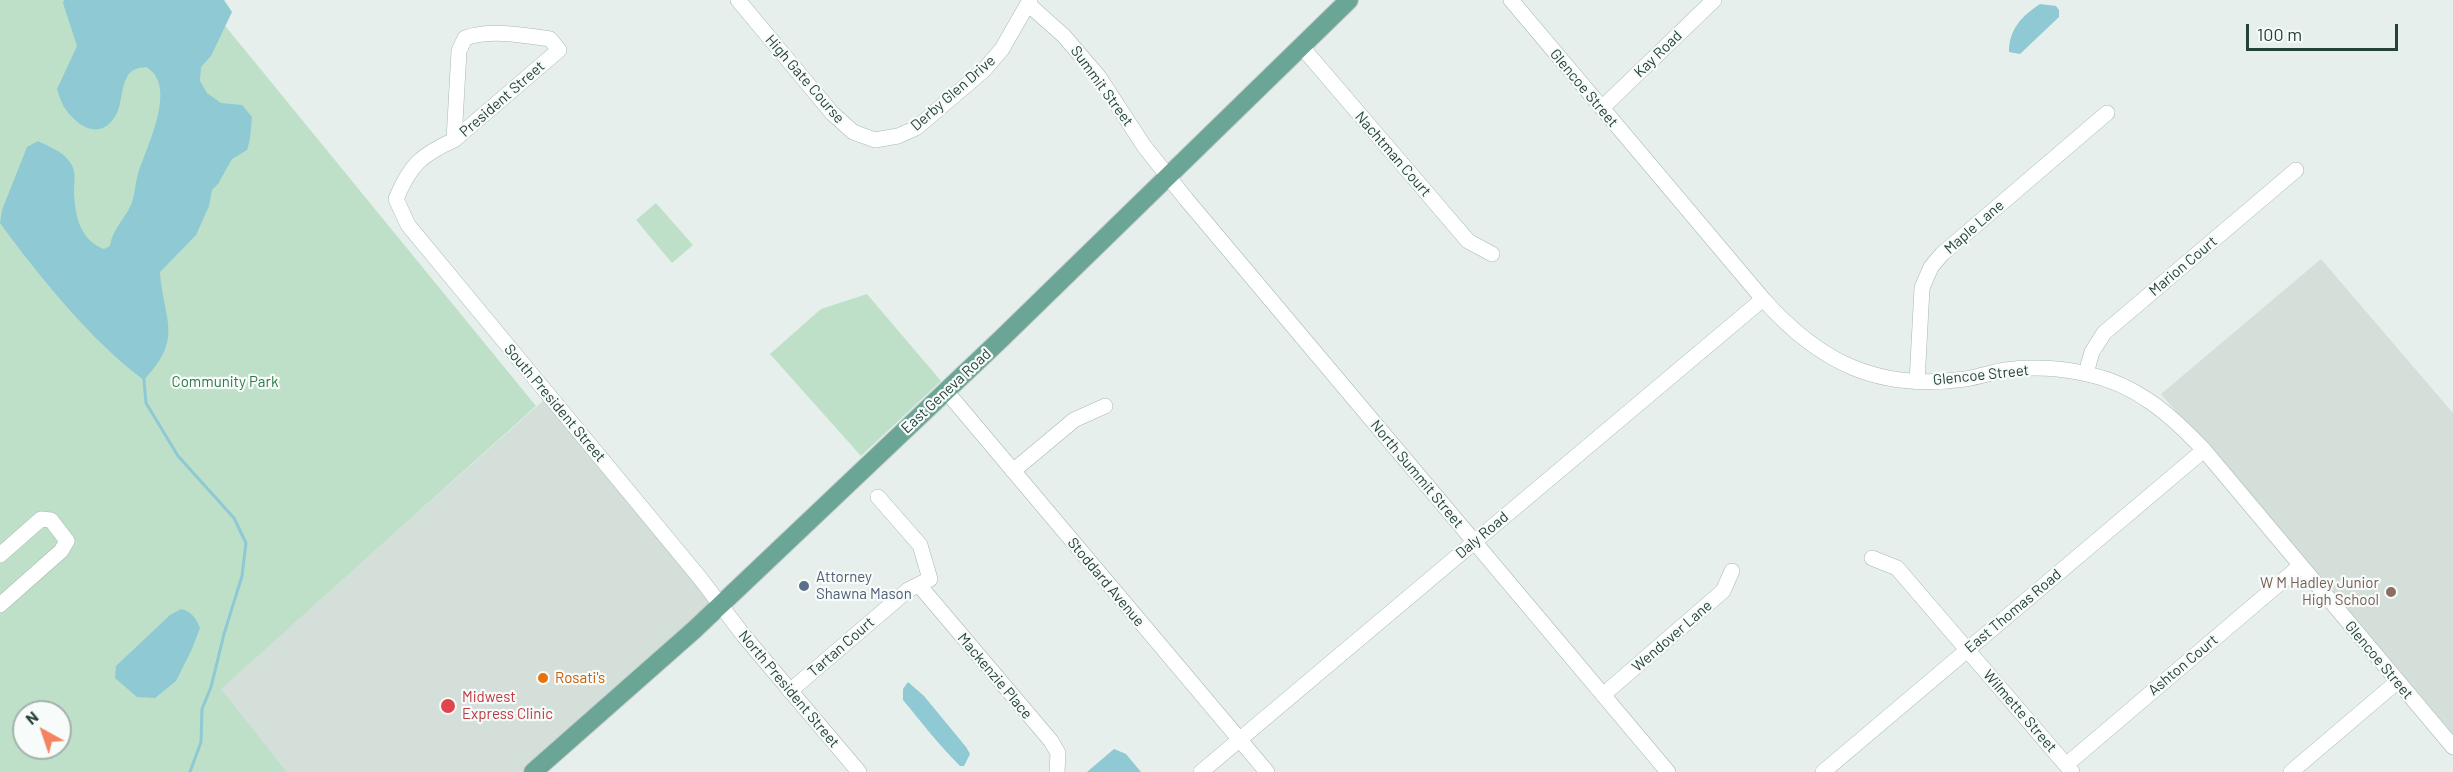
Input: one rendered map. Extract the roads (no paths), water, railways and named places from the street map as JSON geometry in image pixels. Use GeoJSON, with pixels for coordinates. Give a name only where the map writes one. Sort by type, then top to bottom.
{"type":"FeatureCollection","features":[{"type":"Feature","properties":{"kind":"main road","name":"East Geneva Road"},"geometry":{"type":"LineString","coordinates":[[533,772],[694,630],[946,391],[1301,46],[1341,3]]}},
{"type":"Feature","properties":{"kind":"street","name":"High Gate Course"},"geometry":{"type":"LineString","coordinates":[[738,0],[838,120],[853,132],[875,140],[882,140]]}},
{"type":"Feature","properties":{"kind":"street","name":"Glencoe Street"},"geometry":{"type":"LineString","coordinates":[[1510,0],[1791,330],[1833,359],[1877,376],[1917,381],[1966,379],[2028,368],[2086,373],[2119,384],[2153,402],[2204,450],[2453,747]]}},
{"type":"Feature","properties":{"kind":"street","name":"Kay Road"},"geometry":{"type":"LineString","coordinates":[[1602,108],[1714,0]]}},
{"type":"Feature","properties":{"kind":"street","name":"Derby Glen Drive"},"geometry":{"type":"LineString","coordinates":[[882,140],[909,132],[924,123],[983,71],[1002,49],[1029,2]]}},
{"type":"Feature","properties":{"kind":"street","name":"Summit Street"},"geometry":{"type":"LineString","coordinates":[[1029,2],[1064,36],[1098,77],[1167,176]]}},
{"type":"Feature","properties":{"kind":"street","name":"President Street"},"geometry":{"type":"LineString","coordinates":[[396,198],[407,174],[418,160],[433,149],[454,140],[559,50],[550,39],[522,35],[476,34],[465,38],[459,51],[454,140]]}},
{"type":"Feature","properties":{"kind":"street","name":"Nachtman Court"},"geometry":{"type":"LineString","coordinates":[[1301,46],[1468,241],[1492,254]]}},
{"type":"Feature","properties":{"kind":"street","name":"Maple Lane"},"geometry":{"type":"LineString","coordinates":[[1917,381],[1922,288],[1931,267],[1942,254],[2107,113]]}},
{"type":"Feature","properties":{"kind":"street","name":"Marion Court"},"geometry":{"type":"LineString","coordinates":[[2086,373],[2092,352],[2103,333],[2296,170]]}},
{"type":"Feature","properties":{"kind":"street","name":"North Summit Street"},"geometry":{"type":"LineString","coordinates":[[1167,176],[1668,772]]}},
{"type":"Feature","properties":{"kind":"street","name":"South President Street"},"geometry":{"type":"LineString","coordinates":[[396,198],[408,225],[720,604]]}},
{"type":"Feature","properties":{"kind":"street","name":"Daly Road"},"geometry":{"type":"LineString","coordinates":[[1201,772],[1763,299]]}},
{"type":"Feature","properties":{"kind":"street","name":"Stoddard Avenue"},"geometry":{"type":"LineString","coordinates":[[946,391],[1267,772]]}},
{"type":"Feature","properties":{"kind":"street"},"geometry":{"type":"LineString","coordinates":[[1013,471],[1074,420],[1105,406]]}},
{"type":"Feature","properties":{"kind":"street","name":"East Thomas Road"},"geometry":{"type":"LineString","coordinates":[[1823,772],[2204,450]]}},
{"type":"Feature","properties":{"kind":"street"},"geometry":{"type":"LineString","coordinates":[[878,497],[920,545],[930,579],[919,585]]}},
{"type":"Feature","properties":{"kind":"street"},"geometry":{"type":"LineString","coordinates":[[0,555],[41,519],[51,520],[67,541],[61,551],[0,605]]}},
{"type":"Feature","properties":{"kind":"street","name":"Wilmette Street"},"geometry":{"type":"LineString","coordinates":[[1872,558],[1898,568],[2069,768]]}},
{"type":"Feature","properties":{"kind":"street","name":"Ashton Court"},"geometry":{"type":"LineString","coordinates":[[2069,768],[2300,566]]}},
{"type":"Feature","properties":{"kind":"street","name":"Wendover Lane"},"geometry":{"type":"LineString","coordinates":[[1603,695],[1723,591],[1732,571]]}},
{"type":"Feature","properties":{"kind":"street","name":"Tartan Court"},"geometry":{"type":"LineString","coordinates":[[790,691],[908,590],[919,585]]}},
{"type":"Feature","properties":{"kind":"street","name":"Mackenzie Place"},"geometry":{"type":"LineString","coordinates":[[919,585],[1051,741],[1058,753],[1057,772]]}},
{"type":"Feature","properties":{"kind":"street","name":"North President Street"},"geometry":{"type":"LineString","coordinates":[[720,604],[858,772]]}},
{"type":"Feature","properties":{"kind":"street"},"geometry":{"type":"LineString","coordinates":[[2291,772],[2398,681]]}},
{"type":"Feature","properties":{"kind":"water"},"geometry":{"type":"Polygon","coordinates":[[[64,0],[224,0],[232,12],[211,56],[201,67],[200,81],[207,93],[221,103],[242,105],[252,117],[250,139],[247,150],[232,159],[212,190],[209,206],[196,235],[160,272],[168,340],[164,352],[144,380],[86,328],[48,285],[0,223],[2,210],[27,147],[38,141],[59,152],[72,164],[76,210],[80,226],[89,240],[96,245],[104,249],[110,246],[116,230],[131,205],[138,174],[153,133],[160,102],[160,88],[155,76],[146,67],[135,69],[129,74],[117,113],[104,127],[90,129],[83,126],[63,105],[57,89],[77,46],[64,0]]]}},
{"type":"Feature","properties":{"kind":"water"},"geometry":{"type":"Polygon","coordinates":[[[2040,4],[2056,6],[2059,10],[2059,17],[2020,54],[2009,52],[2014,30],[2028,13],[2040,4]]]}},
{"type":"Feature","properties":{"kind":"water"},"geometry":{"type":"Polygon","coordinates":[[[181,609],[193,616],[200,628],[176,681],[155,698],[137,697],[115,678],[116,666],[170,615],[181,609]]]}},
{"type":"Feature","properties":{"kind":"water"},"geometry":{"type":"Polygon","coordinates":[[[908,682],[924,696],[966,747],[970,754],[964,766],[960,766],[903,700],[903,689],[908,682]]]}},
{"type":"Feature","properties":{"kind":"water"},"geometry":{"type":"Polygon","coordinates":[[[1114,749],[1126,754],[1141,772],[1087,772],[1114,749]]]}},
{"type":"Feature","properties":{"kind":"waterway"},"geometry":{"type":"LineString","coordinates":[[144,380],[146,403],[178,456],[234,518],[246,543],[242,576],[211,687],[202,709],[201,742],[190,772]]}},
{"type":"Feature","properties":{"kind":"place","name":"Attorney Shawna Mason"},"geometry":{"type":"Point","coordinates":[804,586]}},
{"type":"Feature","properties":{"kind":"place","name":"W M Hadley Junior High School"},"geometry":{"type":"Point","coordinates":[2391,592]}},
{"type":"Feature","properties":{"kind":"place","name":"Rosati's"},"geometry":{"type":"Point","coordinates":[543,678]}},
{"type":"Feature","properties":{"kind":"place","name":"Midwest Express Clinic"},"geometry":{"type":"Point","coordinates":[448,706]}},
{"type":"Feature","properties":{"kind":"park label","name":"Community Park"},"geometry":{"type":"Point","coordinates":[225,382]}}]}
